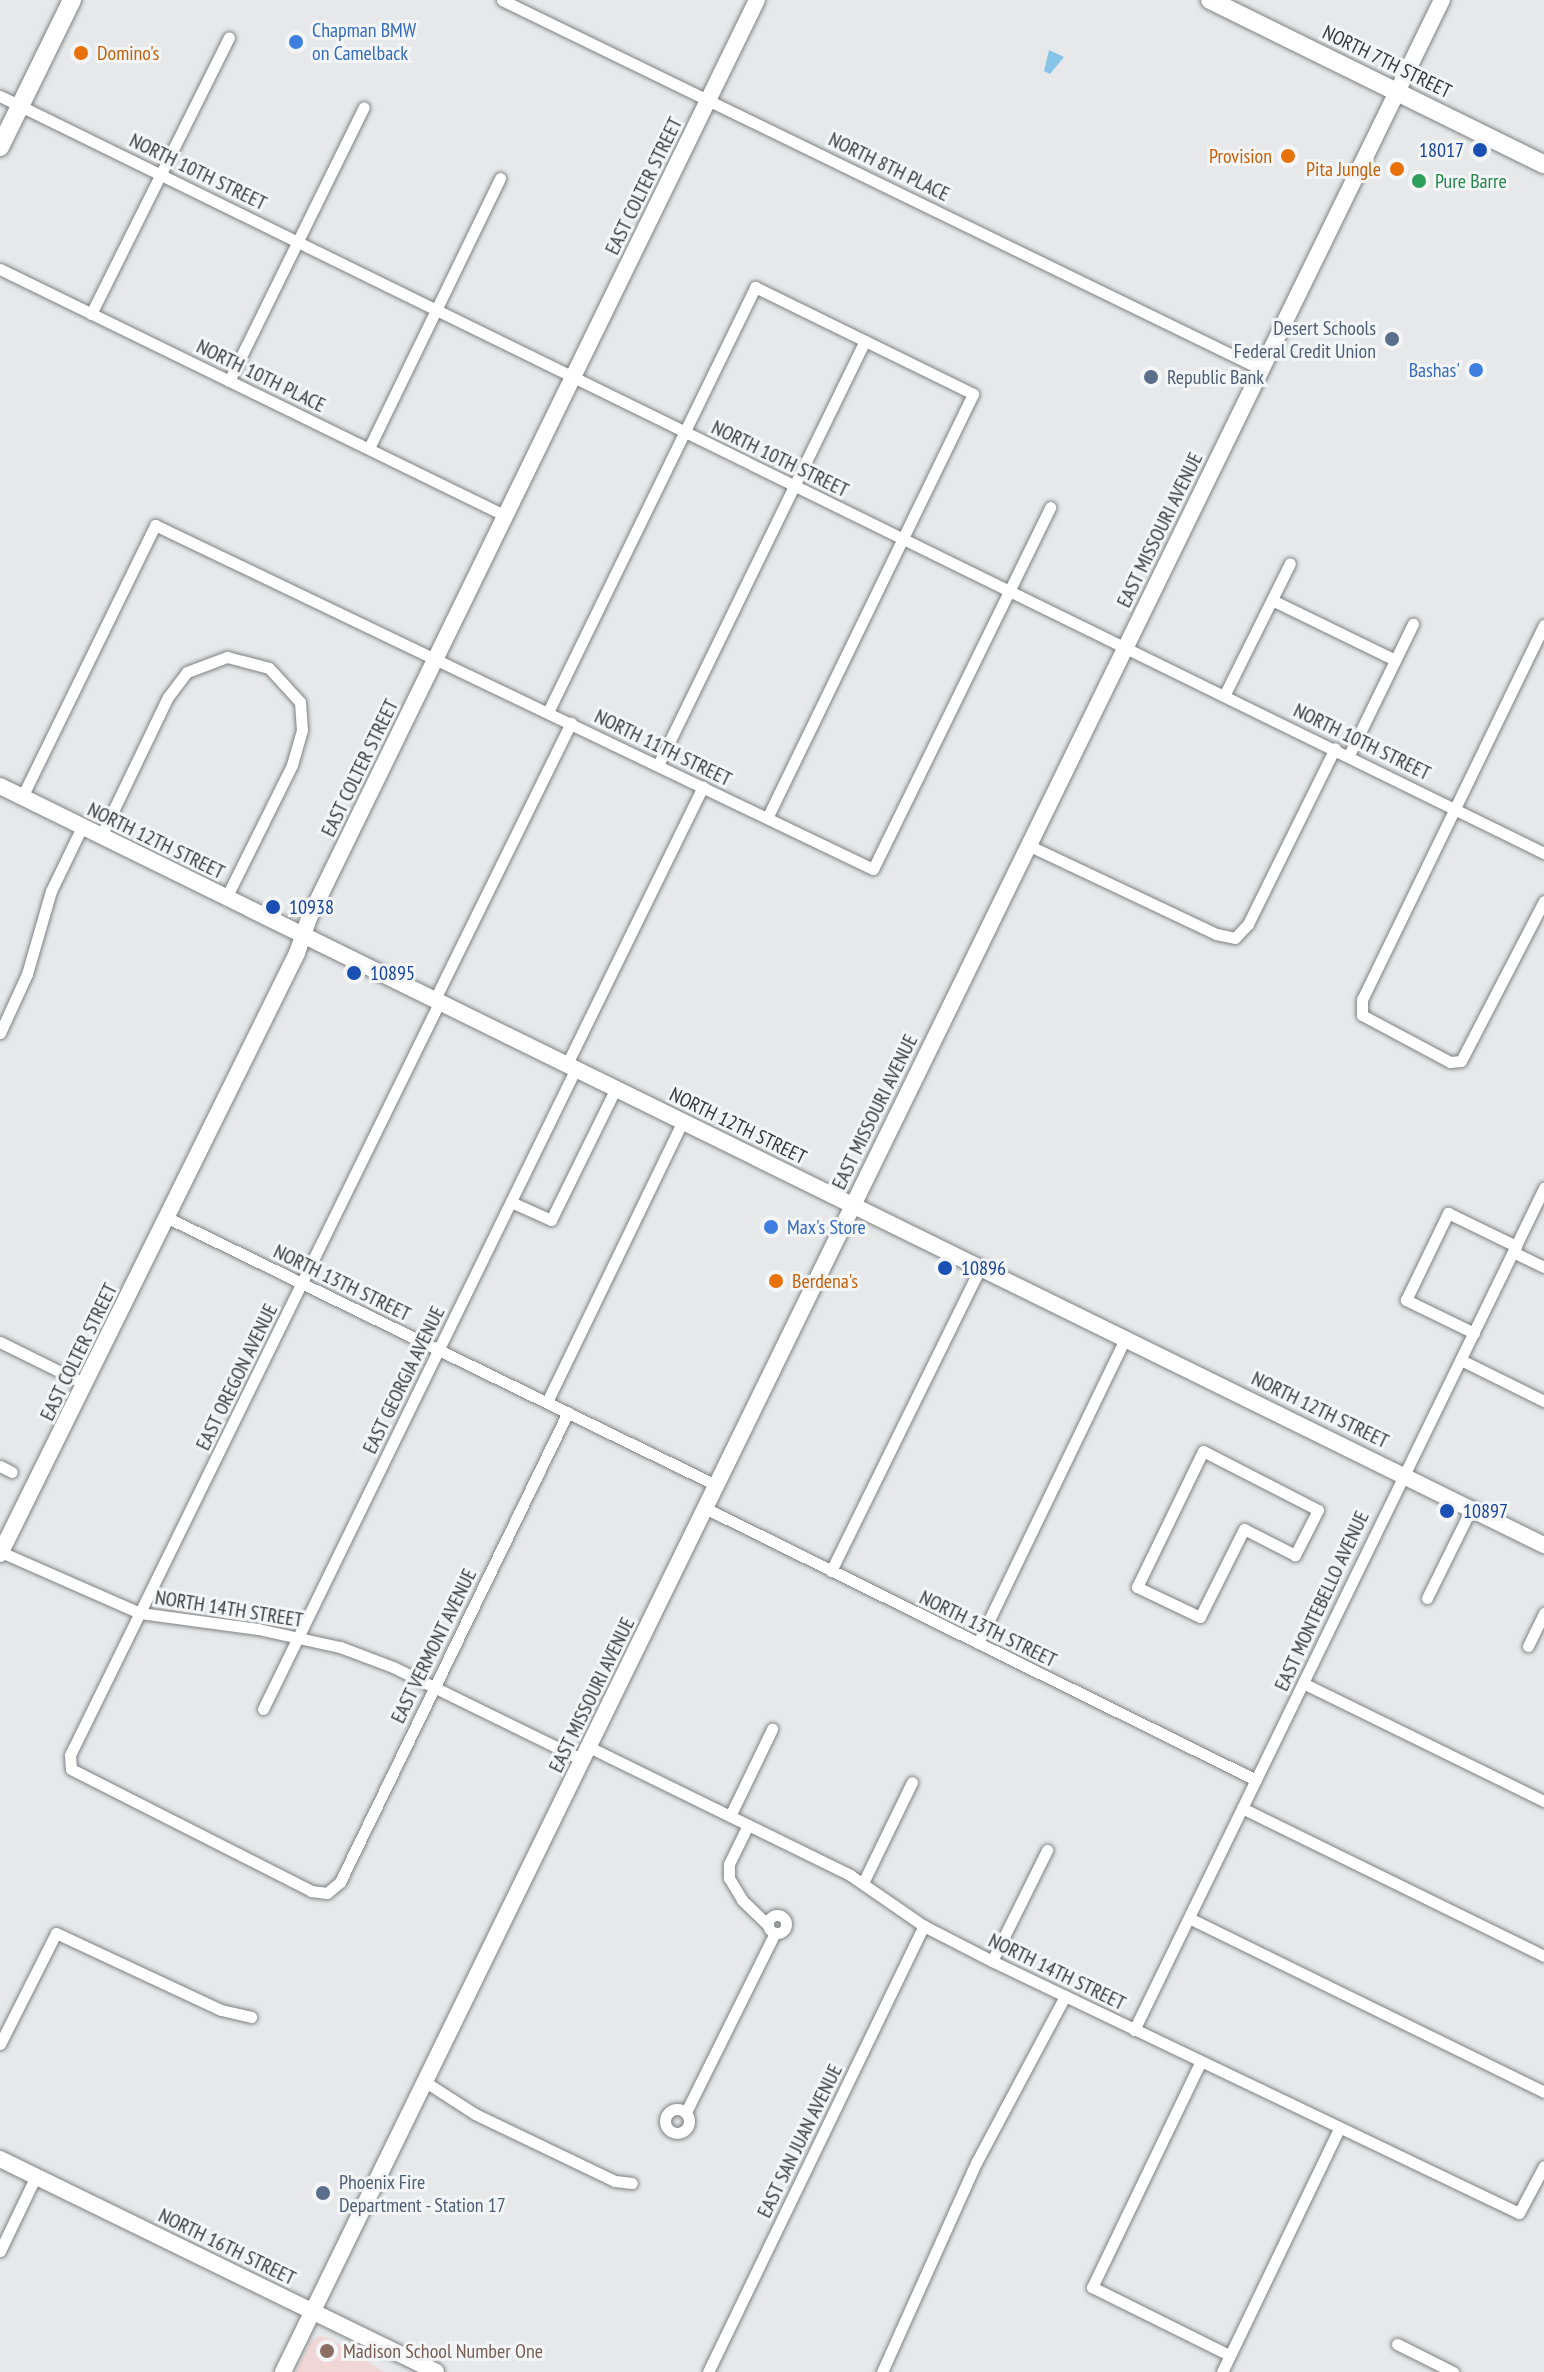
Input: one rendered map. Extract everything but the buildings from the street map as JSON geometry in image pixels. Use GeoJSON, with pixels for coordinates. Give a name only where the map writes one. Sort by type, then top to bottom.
{"type":"FeatureCollection","features":[{"type":"Feature","properties":{"kind":"main road"},"geometry":{"type":"LineString","coordinates":[[0,147],[72,0]]}},
{"type":"Feature","properties":{"kind":"main road","name":"NORTH 7TH STREET"},"geometry":{"type":"LineString","coordinates":[[1210,0],[1544,164]]}},
{"type":"Feature","properties":{"kind":"street","name":"NORTH 8TH PLACE"},"geometry":{"type":"LineString","coordinates":[[502,0],[1261,369]]}},
{"type":"Feature","properties":{"kind":"street","name":"EAST COLTER STREET"},"geometry":{"type":"LineString","coordinates":[[0,1553],[168,1218],[757,0]]}},
{"type":"Feature","properties":{"kind":"street","name":"EAST MISSOURI AVENUE"},"geometry":{"type":"LineString","coordinates":[[283,2372],[427,2083],[1442,0]]}},
{"type":"Feature","properties":{"kind":"street"},"geometry":{"type":"LineString","coordinates":[[91,314],[229,37]]}},
{"type":"Feature","properties":{"kind":"street","name":"NORTH 10TH STREET"},"geometry":{"type":"LineString","coordinates":[[0,96],[1544,853]]}},
{"type":"Feature","properties":{"kind":"street"},"geometry":{"type":"LineString","coordinates":[[229,381],[364,107]]}},
{"type":"Feature","properties":{"kind":"street"},"geometry":{"type":"LineString","coordinates":[[369,448],[500,178]]}},
{"type":"Feature","properties":{"kind":"street","name":"NORTH 10TH PLACE"},"geometry":{"type":"LineString","coordinates":[[0,269],[506,516]]}},
{"type":"Feature","properties":{"kind":"street"},"geometry":{"type":"LineString","coordinates":[[548,712],[755,287],[973,394],[767,818]]}},
{"type":"Feature","properties":{"kind":"street"},"geometry":{"type":"LineString","coordinates":[[658,765],[792,485],[865,341]]}},
{"type":"Feature","properties":{"kind":"street"},"geometry":{"type":"LineString","coordinates":[[1010,591],[1050,507]]}},
{"type":"Feature","properties":{"kind":"street","name":"NORTH 11TH STREET"},"geometry":{"type":"LineString","coordinates":[[22,797],[155,525],[426,659],[437,658],[873,869],[1010,591]]}},
{"type":"Feature","properties":{"kind":"street"},"geometry":{"type":"LineString","coordinates":[[1224,696],[1290,563]]}},
{"type":"Feature","properties":{"kind":"street"},"geometry":{"type":"LineString","coordinates":[[1272,600],[1395,660]]}},
{"type":"Feature","properties":{"kind":"street"},"geometry":{"type":"LineString","coordinates":[[1349,755],[1413,624]]}},
{"type":"Feature","properties":{"kind":"street"},"geometry":{"type":"LineString","coordinates":[[1544,625],[1362,999],[1362,1015],[1450,1062],[1461,1061],[1544,901]]}},
{"type":"Feature","properties":{"kind":"street"},"geometry":{"type":"LineString","coordinates":[[101,836],[168,697],[187,672],[227,657],[269,668],[300,702],[302,730],[292,765],[226,898]]}},
{"type":"Feature","properties":{"kind":"street","name":"EAST OREGON AVENUE"},"geometry":{"type":"LineString","coordinates":[[327,1893],[311,1891],[71,1769],[70,1755],[303,1284],[571,723]]}},
{"type":"Feature","properties":{"kind":"street"},"geometry":{"type":"LineString","coordinates":[[1030,846],[1216,934],[1235,938],[1248,924],[1335,748]]}},
{"type":"Feature","properties":{"kind":"street","name":"NORTH 12TH STREET"},"geometry":{"type":"LineString","coordinates":[[0,786],[1544,1545]]}},
{"type":"Feature","properties":{"kind":"street","name":"EAST GEORGIA AVENUE"},"geometry":{"type":"LineString","coordinates":[[263,1709],[511,1202],[703,787]]}},
{"type":"Feature","properties":{"kind":"street"},"geometry":{"type":"LineString","coordinates":[[0,1033],[27,974],[51,891],[82,827]]}},
{"type":"Feature","properties":{"kind":"street"},"geometry":{"type":"LineString","coordinates":[[511,1202],[551,1220],[616,1088]]}},
{"type":"Feature","properties":{"kind":"street"},"geometry":{"type":"LineString","coordinates":[[547,1402],[683,1121]]}},
{"type":"Feature","properties":{"kind":"street","name":"EAST MONTEBELLO AVENUE"},"geometry":{"type":"LineString","coordinates":[[1134,2030],[1544,1188]]}},
{"type":"Feature","properties":{"kind":"street"},"geometry":{"type":"LineString","coordinates":[[1474,1333],[1406,1300],[1448,1213],[1544,1267]]}},
{"type":"Feature","properties":{"kind":"street","name":"NORTH 13TH STREET"},"geometry":{"type":"LineString","coordinates":[[168,1218],[716,1485]]}},
{"type":"Feature","properties":{"kind":"street"},"geometry":{"type":"LineString","coordinates":[[831,1571],[981,1266]]}},
{"type":"Feature","properties":{"kind":"street"},"geometry":{"type":"LineString","coordinates":[[978,1643],[1126,1337]]}},
{"type":"Feature","properties":{"kind":"street"},"geometry":{"type":"LineString","coordinates":[[0,1342],[85,1384]]}},
{"type":"Feature","properties":{"kind":"street"},"geometry":{"type":"LineString","coordinates":[[1461,1360],[1544,1401]]}},
{"type":"Feature","properties":{"kind":"street","name":"EAST VERMONT AVENUE"},"geometry":{"type":"LineString","coordinates":[[327,1893],[340,1882],[568,1412]]}},
{"type":"Feature","properties":{"kind":"street"},"geometry":{"type":"LineString","coordinates":[[1203,1451],[1318,1510],[1295,1555],[1244,1529],[1200,1617],[1137,1587],[1203,1451]]}},
{"type":"Feature","properties":{"kind":"street"},"geometry":{"type":"LineString","coordinates":[[0,1466],[12,1472]]}},
{"type":"Feature","properties":{"kind":"street","name":"NORTH 13TH STREET"},"geometry":{"type":"LineString","coordinates":[[705,1508],[1256,1780]]}},
{"type":"Feature","properties":{"kind":"street"},"geometry":{"type":"LineString","coordinates":[[1427,1598],[1471,1509]]}},
{"type":"Feature","properties":{"kind":"street","name":"NORTH 14TH STREET"},"geometry":{"type":"LineString","coordinates":[[0,1553],[140,1613],[340,1647],[434,1687],[730,1816],[863,1883],[924,1926],[992,1961],[1519,2213],[1544,2166]]}},
{"type":"Feature","properties":{"kind":"street"},"geometry":{"type":"LineString","coordinates":[[1528,1646],[1544,1613]]}},
{"type":"Feature","properties":{"kind":"street"},"geometry":{"type":"LineString","coordinates":[[1303,1683],[1544,1801]]}},
{"type":"Feature","properties":{"kind":"street"},"geometry":{"type":"LineString","coordinates":[[730,1816],[772,1729]]}},
{"type":"Feature","properties":{"kind":"street"},"geometry":{"type":"LineString","coordinates":[[863,1883],[912,1782]]}},
{"type":"Feature","properties":{"kind":"street"},"geometry":{"type":"LineString","coordinates":[[1242,1808],[1544,1956]]}},
{"type":"Feature","properties":{"kind":"street"},"geometry":{"type":"LineString","coordinates":[[686,2112],[771,1928],[742,1900],[729,1878],[729,1864],[748,1825]]}},
{"type":"Feature","properties":{"kind":"street"},"geometry":{"type":"LineString","coordinates":[[992,1961],[1047,1850]]}},
{"type":"Feature","properties":{"kind":"street"},"geometry":{"type":"LineString","coordinates":[[1189,1918],[1544,2092]]}},
{"type":"Feature","properties":{"kind":"street","name":"EAST SAN JUAN AVENUE"},"geometry":{"type":"LineString","coordinates":[[708,2372],[924,1926]]}},
{"type":"Feature","properties":{"kind":"street"},"geometry":{"type":"LineString","coordinates":[[0,2044],[56,1933],[221,2010],[251,2017]]}},
{"type":"Feature","properties":{"kind":"street"},"geometry":{"type":"LineString","coordinates":[[882,2372],[977,2161],[1065,1996]]}},
{"type":"Feature","properties":{"kind":"street"},"geometry":{"type":"LineString","coordinates":[[1200,2063],[1092,2287],[1227,2354]]}},
{"type":"Feature","properties":{"kind":"street"},"geometry":{"type":"LineString","coordinates":[[427,2083],[475,2114],[615,2181],[632,2183]]}},
{"type":"Feature","properties":{"kind":"street"},"geometry":{"type":"LineString","coordinates":[[1222,2372],[1227,2354],[1339,2129]]}},
{"type":"Feature","properties":{"kind":"street","name":"NORTH 16TH STREET"},"geometry":{"type":"LineString","coordinates":[[0,2159],[436,2372]]}},
{"type":"Feature","properties":{"kind":"street"},"geometry":{"type":"LineString","coordinates":[[0,2251],[36,2176]]}},
{"type":"Feature","properties":{"kind":"street"},"geometry":{"type":"LineString","coordinates":[[1397,2344],[1453,2372]]}},
{"type":"Feature","properties":{"kind":"shaded area","name":"Madison School Number One"},"geometry":{"type":"Polygon","coordinates":[[[319,2336],[330,2339],[384,2372],[296,2372],[310,2342],[319,2336]]]}},
{"type":"Feature","properties":{"kind":"water"},"geometry":{"type":"Polygon","coordinates":[[[1049,50],[1064,57],[1050,74],[1044,71],[1049,50]]]}},
{"type":"Feature","properties":{"kind":"place","name":"Chapman BMW on Camelback"},"geometry":{"type":"Point","coordinates":[296,42]}},
{"type":"Feature","properties":{"kind":"place","name":"Domino's"},"geometry":{"type":"Point","coordinates":[81,53]}},
{"type":"Feature","properties":{"kind":"place","name":"18017"},"geometry":{"type":"Point","coordinates":[1480,150]}},
{"type":"Feature","properties":{"kind":"place","name":"Provision"},"geometry":{"type":"Point","coordinates":[1288,156]}},
{"type":"Feature","properties":{"kind":"place","name":"Pita Jungle"},"geometry":{"type":"Point","coordinates":[1397,169]}},
{"type":"Feature","properties":{"kind":"place","name":"Pure Barre"},"geometry":{"type":"Point","coordinates":[1419,181]}},
{"type":"Feature","properties":{"kind":"place","name":"Desert Schools Federal Credit Union"},"geometry":{"type":"Point","coordinates":[1392,339]}},
{"type":"Feature","properties":{"kind":"place","name":"Bashas'"},"geometry":{"type":"Point","coordinates":[1476,370]}},
{"type":"Feature","properties":{"kind":"place","name":"Republic Bank"},"geometry":{"type":"Point","coordinates":[1151,377]}},
{"type":"Feature","properties":{"kind":"place","name":"10938"},"geometry":{"type":"Point","coordinates":[273,907]}},
{"type":"Feature","properties":{"kind":"place","name":"10895"},"geometry":{"type":"Point","coordinates":[354,973]}},
{"type":"Feature","properties":{"kind":"place","name":"Max's Store"},"geometry":{"type":"Point","coordinates":[771,1227]}},
{"type":"Feature","properties":{"kind":"place","name":"10896"},"geometry":{"type":"Point","coordinates":[945,1268]}},
{"type":"Feature","properties":{"kind":"place","name":"Berdena's"},"geometry":{"type":"Point","coordinates":[776,1281]}},
{"type":"Feature","properties":{"kind":"place","name":"10897"},"geometry":{"type":"Point","coordinates":[1447,1511]}},
{"type":"Feature","properties":{"kind":"place","name":"Phoenix Fire Department - Station 17"},"geometry":{"type":"Point","coordinates":[323,2193]}},
{"type":"Feature","properties":{"kind":"place","name":"Madison School Number One"},"geometry":{"type":"Point","coordinates":[327,2351]}}]}
